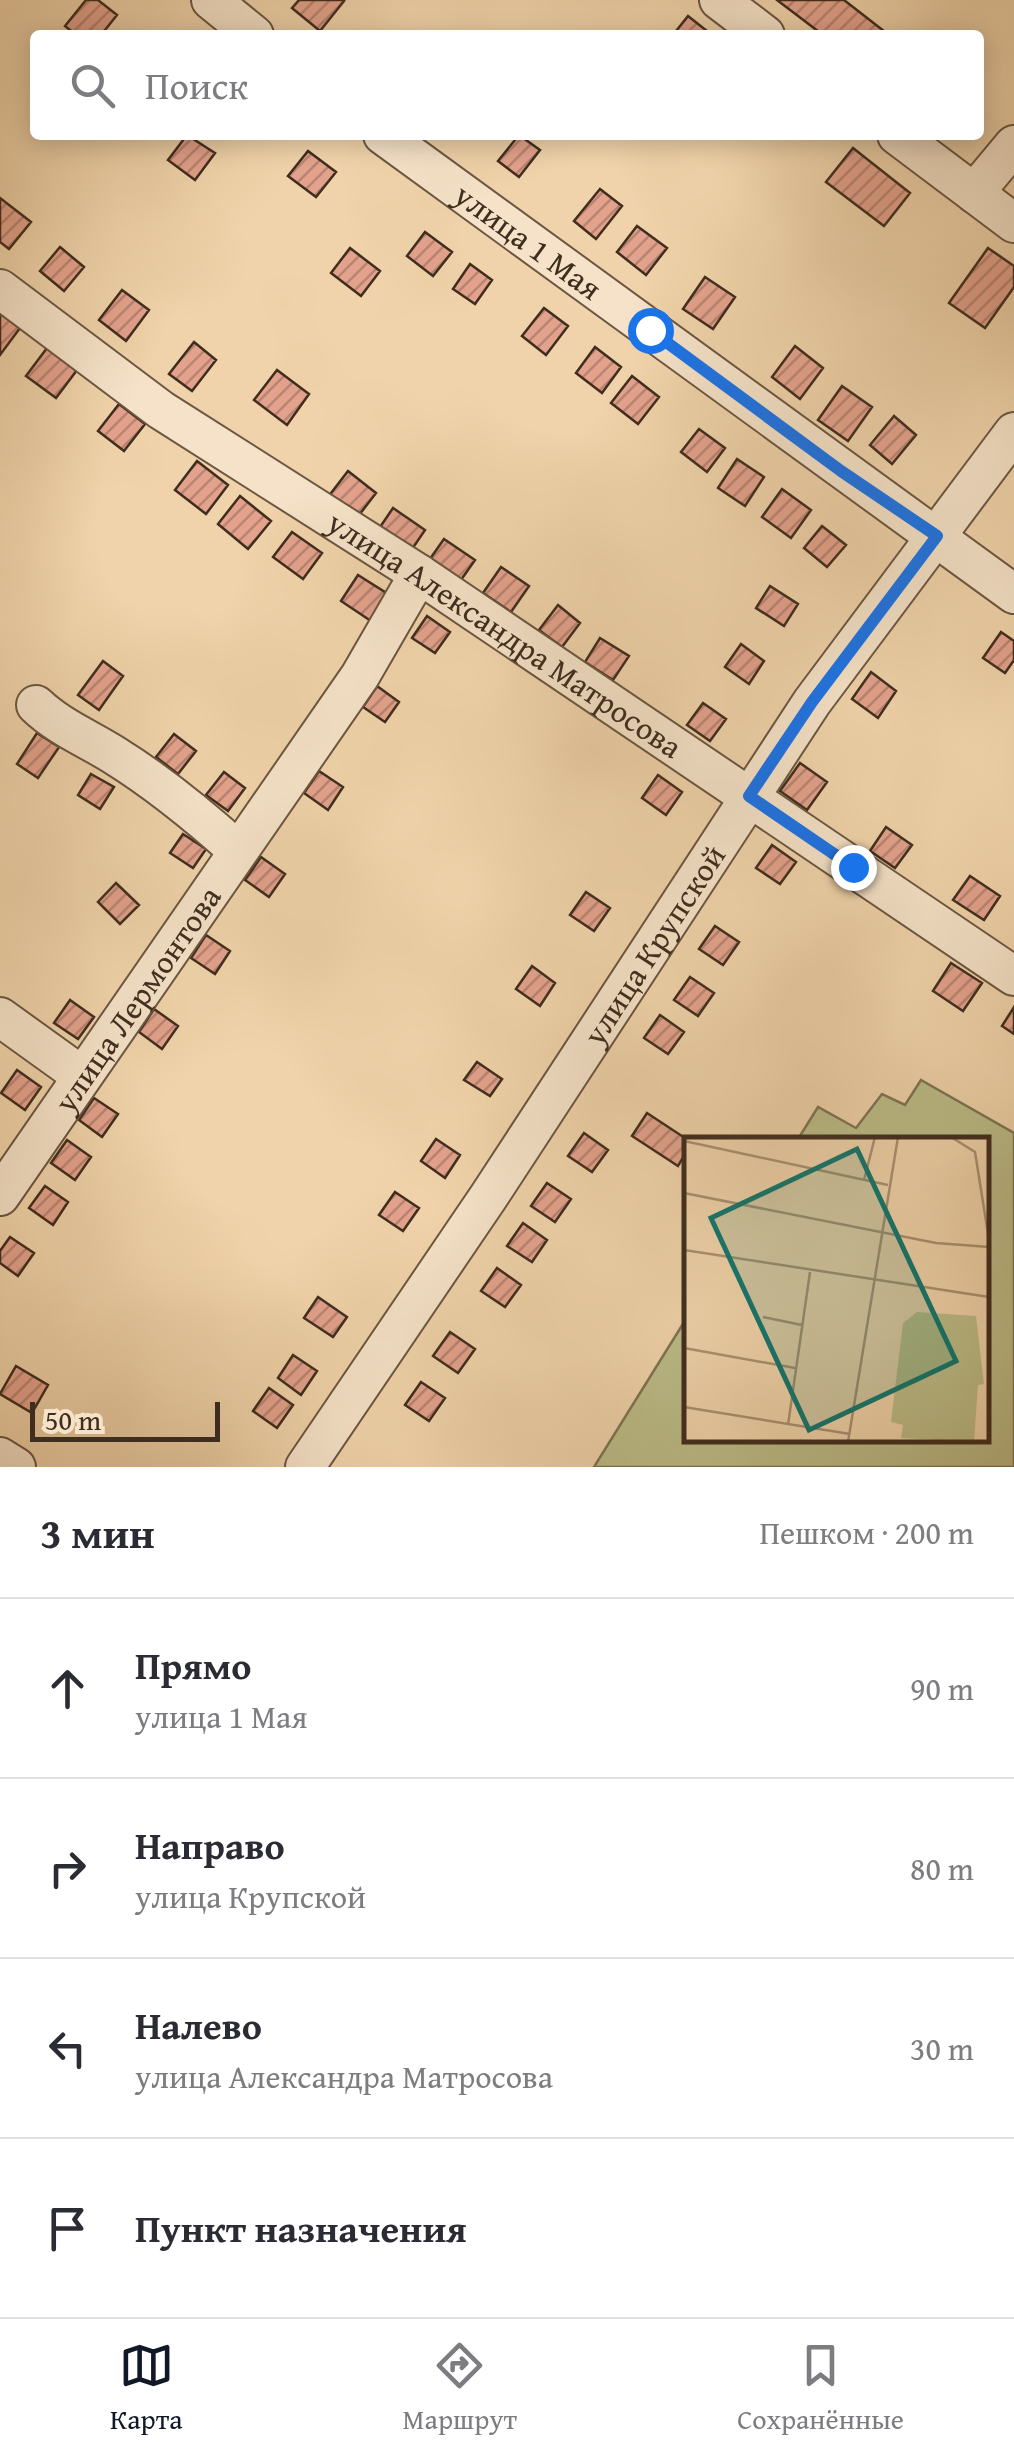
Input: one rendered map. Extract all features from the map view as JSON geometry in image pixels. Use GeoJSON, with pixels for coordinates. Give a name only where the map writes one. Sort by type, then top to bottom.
{"type":"FeatureCollection","features":[{"type":"Feature","properties":{"kind":"street"},"geometry":{"type":"LineString","coordinates":[[210,0],[248,30]]}},
{"type":"Feature","properties":{"kind":"street"},"geometry":{"type":"LineString","coordinates":[[718,0],[758,30]]}},
{"type":"Feature","properties":{"kind":"street","name":"улица 1 Мая"},"geometry":{"type":"LineString","coordinates":[[391,140],[1014,594]]}},
{"type":"Feature","properties":{"kind":"street"},"geometry":{"type":"LineString","coordinates":[[904,140],[1014,222]]}},
{"type":"Feature","properties":{"kind":"street"},"geometry":{"type":"LineString","coordinates":[[974,193],[1014,145]]}},
{"type":"Feature","properties":{"kind":"street","name":"улица Александра Матросова"},"geometry":{"type":"LineString","coordinates":[[0,289],[161,410],[419,574],[1014,976]]}},
{"type":"Feature","properties":{"kind":"street","name":"улица Крупской"},"geometry":{"type":"LineString","coordinates":[[305,1467],[489,1196],[812,702],[1014,432]]}},
{"type":"Feature","properties":{"kind":"street","name":"улица Лермонтова"},"geometry":{"type":"LineString","coordinates":[[0,1196],[360,676],[419,574]]}},
{"type":"Feature","properties":{"kind":"street","name":"улица Лермонтова"},"geometry":{"type":"LineString","coordinates":[[36,705],[53,722],[112,754],[181,800],[237,850]]}},
{"type":"Feature","properties":{"kind":"street"},"geometry":{"type":"LineString","coordinates":[[0,1017],[82,1076]]}},
{"type":"Feature","properties":{"kind":"street"},"geometry":{"type":"LineString","coordinates":[[0,1457],[16,1467]]}},
{"type":"Feature","properties":{"kind":"green space"},"geometry":{"type":"Polygon","coordinates":[[[921,1080],[1014,1133],[1014,1467],[594,1467],[684,1322],[684,1442],[989,1442],[989,1137],[799,1137],[818,1107],[856,1128],[882,1094],[905,1105],[921,1080]]]}},
{"type":"Feature","properties":{"kind":"building"},"geometry":{"type":"Polygon","coordinates":[[[86,0],[98,0],[117,15],[105,30],[70,30],[65,26],[86,0]]]}},
{"type":"Feature","properties":{"kind":"building"},"geometry":{"type":"Polygon","coordinates":[[[299,0],[344,1],[321,30],[292,8],[299,0]]]}},
{"type":"Feature","properties":{"kind":"building"},"geometry":{"type":"Polygon","coordinates":[[[777,0],[844,0],[883,30],[816,30],[777,0]]]}},
{"type":"Feature","properties":{"kind":"building"},"geometry":{"type":"Polygon","coordinates":[[[688,16],[706,30],[677,30],[688,16]]]}},
{"type":"Feature","properties":{"kind":"building"},"geometry":{"type":"Polygon","coordinates":[[[183,140],[195,140],[215,153],[195,180],[168,160],[183,140]]]}},
{"type":"Feature","properties":{"kind":"building"},"geometry":{"type":"Polygon","coordinates":[[[515,140],[526,140],[540,150],[519,177],[498,161],[515,140]]]}},
{"type":"Feature","properties":{"kind":"building"},"geometry":{"type":"Polygon","coordinates":[[[853,148],[910,193],[884,226],[826,182],[853,148]]]}},
{"type":"Feature","properties":{"kind":"building"},"geometry":{"type":"Polygon","coordinates":[[[308,151],[336,172],[316,197],[288,176],[308,151]]]}},
{"type":"Feature","properties":{"kind":"building"},"geometry":{"type":"Polygon","coordinates":[[[600,189],[622,206],[596,239],[574,221],[600,189]]]}},
{"type":"Feature","properties":{"kind":"building"},"geometry":{"type":"Polygon","coordinates":[[[0,198],[31,222],[9,249],[0,242],[0,198]]]}},
{"type":"Feature","properties":{"kind":"building"},"geometry":{"type":"Polygon","coordinates":[[[637,226],[667,248],[646,275],[617,252],[637,226]]]}},
{"type":"Feature","properties":{"kind":"building"},"geometry":{"type":"Polygon","coordinates":[[[425,232],[452,252],[433,276],[407,256],[425,232]]]}},
{"type":"Feature","properties":{"kind":"building"},"geometry":{"type":"Polygon","coordinates":[[[60,247],[84,267],[64,291],[40,271],[60,247]]]}},
{"type":"Feature","properties":{"kind":"building"},"geometry":{"type":"Polygon","coordinates":[[[350,248],[380,271],[361,296],[331,273],[350,248]]]}},
{"type":"Feature","properties":{"kind":"building"},"geometry":{"type":"Polygon","coordinates":[[[988,248],[1014,266],[1014,287],[985,328],[949,303],[988,248]]]}},
{"type":"Feature","properties":{"kind":"building"},"geometry":{"type":"Polygon","coordinates":[[[470,264],[492,280],[475,304],[453,289],[470,264]]]}},
{"type":"Feature","properties":{"kind":"building"},"geometry":{"type":"Polygon","coordinates":[[[705,277],[735,297],[713,329],[683,309],[705,277]]]}},
{"type":"Feature","properties":{"kind":"building"},"geometry":{"type":"Polygon","coordinates":[[[122,290],[149,310],[126,341],[99,320],[122,290]]]}},
{"type":"Feature","properties":{"kind":"building"},"geometry":{"type":"Polygon","coordinates":[[[544,308],[568,326],[546,355],[522,336],[544,308]]]}},
{"type":"Feature","properties":{"kind":"building"},"geometry":{"type":"Polygon","coordinates":[[[0,313],[20,328],[0,355],[0,313]]]}},
{"type":"Feature","properties":{"kind":"building"},"geometry":{"type":"Polygon","coordinates":[[[194,342],[216,360],[192,391],[169,374],[194,342]]]}},
{"type":"Feature","properties":{"kind":"building"},"geometry":{"type":"Polygon","coordinates":[[[795,346],[823,368],[800,399],[772,377],[795,346]]]}},
{"type":"Feature","properties":{"kind":"building"},"geometry":{"type":"Polygon","coordinates":[[[595,347],[621,367],[602,393],[576,373],[595,347]]]}},
{"type":"Feature","properties":{"kind":"building"},"geometry":{"type":"Polygon","coordinates":[[[47,348],[77,370],[56,398],[26,376],[47,348]]]}},
{"type":"Feature","properties":{"kind":"building"},"geometry":{"type":"Polygon","coordinates":[[[277,370],[309,394],[287,425],[254,400],[277,370]]]}},
{"type":"Feature","properties":{"kind":"building"},"geometry":{"type":"Polygon","coordinates":[[[632,376],[659,397],[638,424],[611,403],[632,376]]]}},
{"type":"Feature","properties":{"kind":"building"},"geometry":{"type":"Polygon","coordinates":[[[842,386],[872,407],[848,441],[818,420],[842,386]]]}},
{"type":"Feature","properties":{"kind":"building"},"geometry":{"type":"Polygon","coordinates":[[[119,404],[145,424],[124,451],[98,431],[119,404]]]}},
{"type":"Feature","properties":{"kind":"building"},"geometry":{"type":"Polygon","coordinates":[[[894,416],[916,435],[892,464],[870,445],[894,416]]]}},
{"type":"Feature","properties":{"kind":"building"},"geometry":{"type":"Polygon","coordinates":[[[699,429],[725,448],[707,472],[681,452],[699,429]]]}},
{"type":"Feature","properties":{"kind":"building"},"geometry":{"type":"Polygon","coordinates":[[[737,459],[764,477],[745,506],[718,488],[737,459]]]}},
{"type":"Feature","properties":{"kind":"building"},"geometry":{"type":"Polygon","coordinates":[[[197,461],[228,485],[206,514],[175,490],[197,461]]]}},
{"type":"Feature","properties":{"kind":"building"},"geometry":{"type":"Polygon","coordinates":[[[348,471],[376,493],[356,519],[328,497],[348,471]]]}},
{"type":"Feature","properties":{"kind":"building"},"geometry":{"type":"Polygon","coordinates":[[[782,489],[811,510],[791,538],[762,517],[782,489]]]}},
{"type":"Feature","properties":{"kind":"building"},"geometry":{"type":"Polygon","coordinates":[[[240,496],[271,521],[248,549],[218,524],[240,496]]]}},
{"type":"Feature","properties":{"kind":"building"},"geometry":{"type":"Polygon","coordinates":[[[393,508],[425,530],[406,558],[374,536],[393,508]]]}},
{"type":"Feature","properties":{"kind":"building"},"geometry":{"type":"Polygon","coordinates":[[[822,526],[846,545],[827,567],[804,548],[822,526]]]}},
{"type":"Feature","properties":{"kind":"building"},"geometry":{"type":"Polygon","coordinates":[[[292,532],[322,553],[303,579],[273,557],[292,532]]]}},
{"type":"Feature","properties":{"kind":"building"},"geometry":{"type":"Polygon","coordinates":[[[444,539],[475,560],[456,587],[425,566],[444,539]]]}},
{"type":"Feature","properties":{"kind":"building"},"geometry":{"type":"Polygon","coordinates":[[[501,567],[529,586],[511,612],[483,593],[501,567]]]}},
{"type":"Feature","properties":{"kind":"building"},"geometry":{"type":"Polygon","coordinates":[[[358,575],[388,594],[371,621],[341,601],[358,575]]]}},
{"type":"Feature","properties":{"kind":"building"},"geometry":{"type":"Polygon","coordinates":[[[770,586],[798,604],[784,626],[756,608],[770,586]]]}},
{"type":"Feature","properties":{"kind":"building"},"geometry":{"type":"Polygon","coordinates":[[[558,605],[580,623],[562,647],[539,630],[558,605]]]}},
{"type":"Feature","properties":{"kind":"building"},"geometry":{"type":"Polygon","coordinates":[[[427,616],[450,632],[435,653],[412,638],[427,616]]]}},
{"type":"Feature","properties":{"kind":"building"},"geometry":{"type":"Polygon","coordinates":[[[1001,632],[1014,641],[1014,660],[1005,673],[983,658],[1001,632]]]}},
{"type":"Feature","properties":{"kind":"building"},"geometry":{"type":"Polygon","coordinates":[[[600,638],[629,656],[613,680],[585,662],[600,638]]]}},
{"type":"Feature","properties":{"kind":"building"},"geometry":{"type":"Polygon","coordinates":[[[741,644],[764,661],[749,684],[725,667],[741,644]]]}},
{"type":"Feature","properties":{"kind":"building"},"geometry":{"type":"Polygon","coordinates":[[[103,661],[123,676],[99,710],[78,695],[103,661]]]}},
{"type":"Feature","properties":{"kind":"building"},"geometry":{"type":"Polygon","coordinates":[[[871,672],[896,691],[878,718],[852,699],[871,672]]]}},
{"type":"Feature","properties":{"kind":"building"},"geometry":{"type":"Polygon","coordinates":[[[377,686],[399,702],[385,722],[363,707],[377,686]]]}},
{"type":"Feature","properties":{"kind":"building"},"geometry":{"type":"Polygon","coordinates":[[[703,703],[726,719],[710,741],[687,725],[703,703]]]}},
{"type":"Feature","properties":{"kind":"building"},"geometry":{"type":"Polygon","coordinates":[[[37,733],[59,747],[38,778],[17,764],[37,733]]]}},
{"type":"Feature","properties":{"kind":"building"},"geometry":{"type":"Polygon","coordinates":[[[174,734],[196,751],[178,774],[156,757],[174,734]]]}},
{"type":"Feature","properties":{"kind":"building"},"geometry":{"type":"Polygon","coordinates":[[[800,763],[827,782],[807,810],[780,791],[800,763]]]}},
{"type":"Feature","properties":{"kind":"building"},"geometry":{"type":"Polygon","coordinates":[[[319,771],[343,787],[328,810],[304,793],[319,771]]]}},
{"type":"Feature","properties":{"kind":"building"},"geometry":{"type":"Polygon","coordinates":[[[224,772],[245,788],[228,811],[206,795],[224,772]]]}},
{"type":"Feature","properties":{"kind":"building"},"geometry":{"type":"Polygon","coordinates":[[[91,774],[114,787],[100,809],[78,795],[91,774]]]}},
{"type":"Feature","properties":{"kind":"building"},"geometry":{"type":"Polygon","coordinates":[[[658,775],[682,792],[666,815],[642,798],[658,775]]]}},
{"type":"Feature","properties":{"kind":"building"},"geometry":{"type":"Polygon","coordinates":[[[886,827],[912,845],[895,868],[870,851],[886,827]]]}},
{"type":"Feature","properties":{"kind":"building"},"geometry":{"type":"Polygon","coordinates":[[[183,834],[206,849],[193,868],[170,853],[183,834]]]}},
{"type":"Feature","properties":{"kind":"building"},"geometry":{"type":"Polygon","coordinates":[[[772,845],[796,862],[780,884],[756,868],[772,845]]]}},
{"type":"Feature","properties":{"kind":"building"},"geometry":{"type":"Polygon","coordinates":[[[261,857],[285,874],[269,897],[245,880],[261,857]]]}},
{"type":"Feature","properties":{"kind":"building"},"geometry":{"type":"Polygon","coordinates":[[[970,876],[1000,896],[984,920],[953,900],[970,876]]]}},
{"type":"Feature","properties":{"kind":"building"},"geometry":{"type":"Polygon","coordinates":[[[116,883],[139,905],[120,924],[98,902],[116,883]]]}},
{"type":"Feature","properties":{"kind":"building"},"geometry":{"type":"Polygon","coordinates":[[[586,892],[610,908],[594,931],[570,915],[586,892]]]}},
{"type":"Feature","properties":{"kind":"building"},"geometry":{"type":"Polygon","coordinates":[[[715,926],[739,942],[723,965],[699,949],[715,926]]]}},
{"type":"Feature","properties":{"kind":"building"},"geometry":{"type":"Polygon","coordinates":[[[206,935],[230,951],[215,974],[191,958],[206,935]]]}},
{"type":"Feature","properties":{"kind":"building"},"geometry":{"type":"Polygon","coordinates":[[[951,963],[982,983],[963,1011],[933,991],[951,963]]]}},
{"type":"Feature","properties":{"kind":"building"},"geometry":{"type":"Polygon","coordinates":[[[532,966],[555,983],[540,1006],[516,989],[532,966]]]}},
{"type":"Feature","properties":{"kind":"building"},"geometry":{"type":"Polygon","coordinates":[[[690,977],[714,993],[698,1016],[674,1000],[690,977]]]}},
{"type":"Feature","properties":{"kind":"building"},"geometry":{"type":"Polygon","coordinates":[[[70,1000],[94,1017],[78,1039],[54,1023],[70,1000]]]}},
{"type":"Feature","properties":{"kind":"building"},"geometry":{"type":"Polygon","coordinates":[[[1014,1007],[1014,1034],[1002,1026],[1014,1007]]]}},
{"type":"Feature","properties":{"kind":"building"},"geometry":{"type":"Polygon","coordinates":[[[154,1009],[178,1026],[162,1049],[139,1032],[154,1009]]]}},
{"type":"Feature","properties":{"kind":"building"},"geometry":{"type":"Polygon","coordinates":[[[660,1015],[684,1032],[668,1054],[644,1038],[660,1015]]]}},
{"type":"Feature","properties":{"kind":"building"},"geometry":{"type":"Polygon","coordinates":[[[477,1062],[502,1079],[490,1096],[464,1080],[477,1062]]]}},
{"type":"Feature","properties":{"kind":"building"},"geometry":{"type":"Polygon","coordinates":[[[17,1070],[41,1087],[25,1110],[1,1093],[17,1070]]]}},
{"type":"Feature","properties":{"kind":"building"},"geometry":{"type":"Polygon","coordinates":[[[94,1098],[118,1114],[102,1137],[79,1120],[94,1098]]]}},
{"type":"Feature","properties":{"kind":"building"},"geometry":{"type":"Polygon","coordinates":[[[647,1113],[684,1137],[684,1156],[678,1166],[632,1136],[647,1113]]]}},
{"type":"Feature","properties":{"kind":"building"},"geometry":{"type":"Polygon","coordinates":[[[584,1133],[608,1150],[592,1172],[568,1156],[584,1133]]]}},
{"type":"Feature","properties":{"kind":"building"},"geometry":{"type":"Polygon","coordinates":[[[436,1139],[460,1155],[445,1178],[421,1161],[436,1139]]]}},
{"type":"Feature","properties":{"kind":"building"},"geometry":{"type":"Polygon","coordinates":[[[67,1140],[91,1157],[75,1180],[51,1163],[67,1140]]]}},
{"type":"Feature","properties":{"kind":"building"},"geometry":{"type":"Polygon","coordinates":[[[547,1183],[571,1199],[555,1222],[531,1206],[547,1183]]]}},
{"type":"Feature","properties":{"kind":"building"},"geometry":{"type":"Polygon","coordinates":[[[45,1186],[68,1202],[53,1225],[29,1208],[45,1186]]]}},
{"type":"Feature","properties":{"kind":"building"},"geometry":{"type":"Polygon","coordinates":[[[395,1192],[419,1208],[403,1231],[379,1215],[395,1192]]]}},
{"type":"Feature","properties":{"kind":"building"},"geometry":{"type":"Polygon","coordinates":[[[523,1223],[547,1240],[532,1262],[507,1246],[523,1223]]]}},
{"type":"Feature","properties":{"kind":"building"},"geometry":{"type":"Polygon","coordinates":[[[10,1237],[34,1253],[18,1276],[0,1263],[0,1251],[10,1237]]]}},
{"type":"Feature","properties":{"kind":"building"},"geometry":{"type":"Polygon","coordinates":[[[497,1268],[521,1285],[505,1307],[481,1291],[497,1268]]]}},
{"type":"Feature","properties":{"kind":"building"},"geometry":{"type":"Polygon","coordinates":[[[318,1297],[347,1317],[333,1337],[304,1318],[318,1297]]]}},
{"type":"Feature","properties":{"kind":"building"},"geometry":{"type":"Polygon","coordinates":[[[450,1332],[475,1349],[458,1373],[433,1356],[450,1332]]]}},
{"type":"Feature","properties":{"kind":"building"},"geometry":{"type":"Polygon","coordinates":[[[293,1355],[317,1371],[301,1395],[278,1378],[293,1355]]]}},
{"type":"Feature","properties":{"kind":"building"},"geometry":{"type":"Polygon","coordinates":[[[16,1366],[48,1385],[32,1413],[0,1394],[16,1366]]]}},
{"type":"Feature","properties":{"kind":"building"},"geometry":{"type":"Polygon","coordinates":[[[421,1382],[445,1398],[429,1421],[405,1405],[421,1382]]]}},
{"type":"Feature","properties":{"kind":"building"},"geometry":{"type":"Polygon","coordinates":[[[269,1388],[293,1405],[277,1428],[253,1411],[269,1388]]]}},
{"type":"Feature","properties":{"kind":"route"},"geometry":{"type":"LineString","coordinates":[[650,330],[841,471],[937,536],[812,702],[749,796],[853,867]]}}]}
